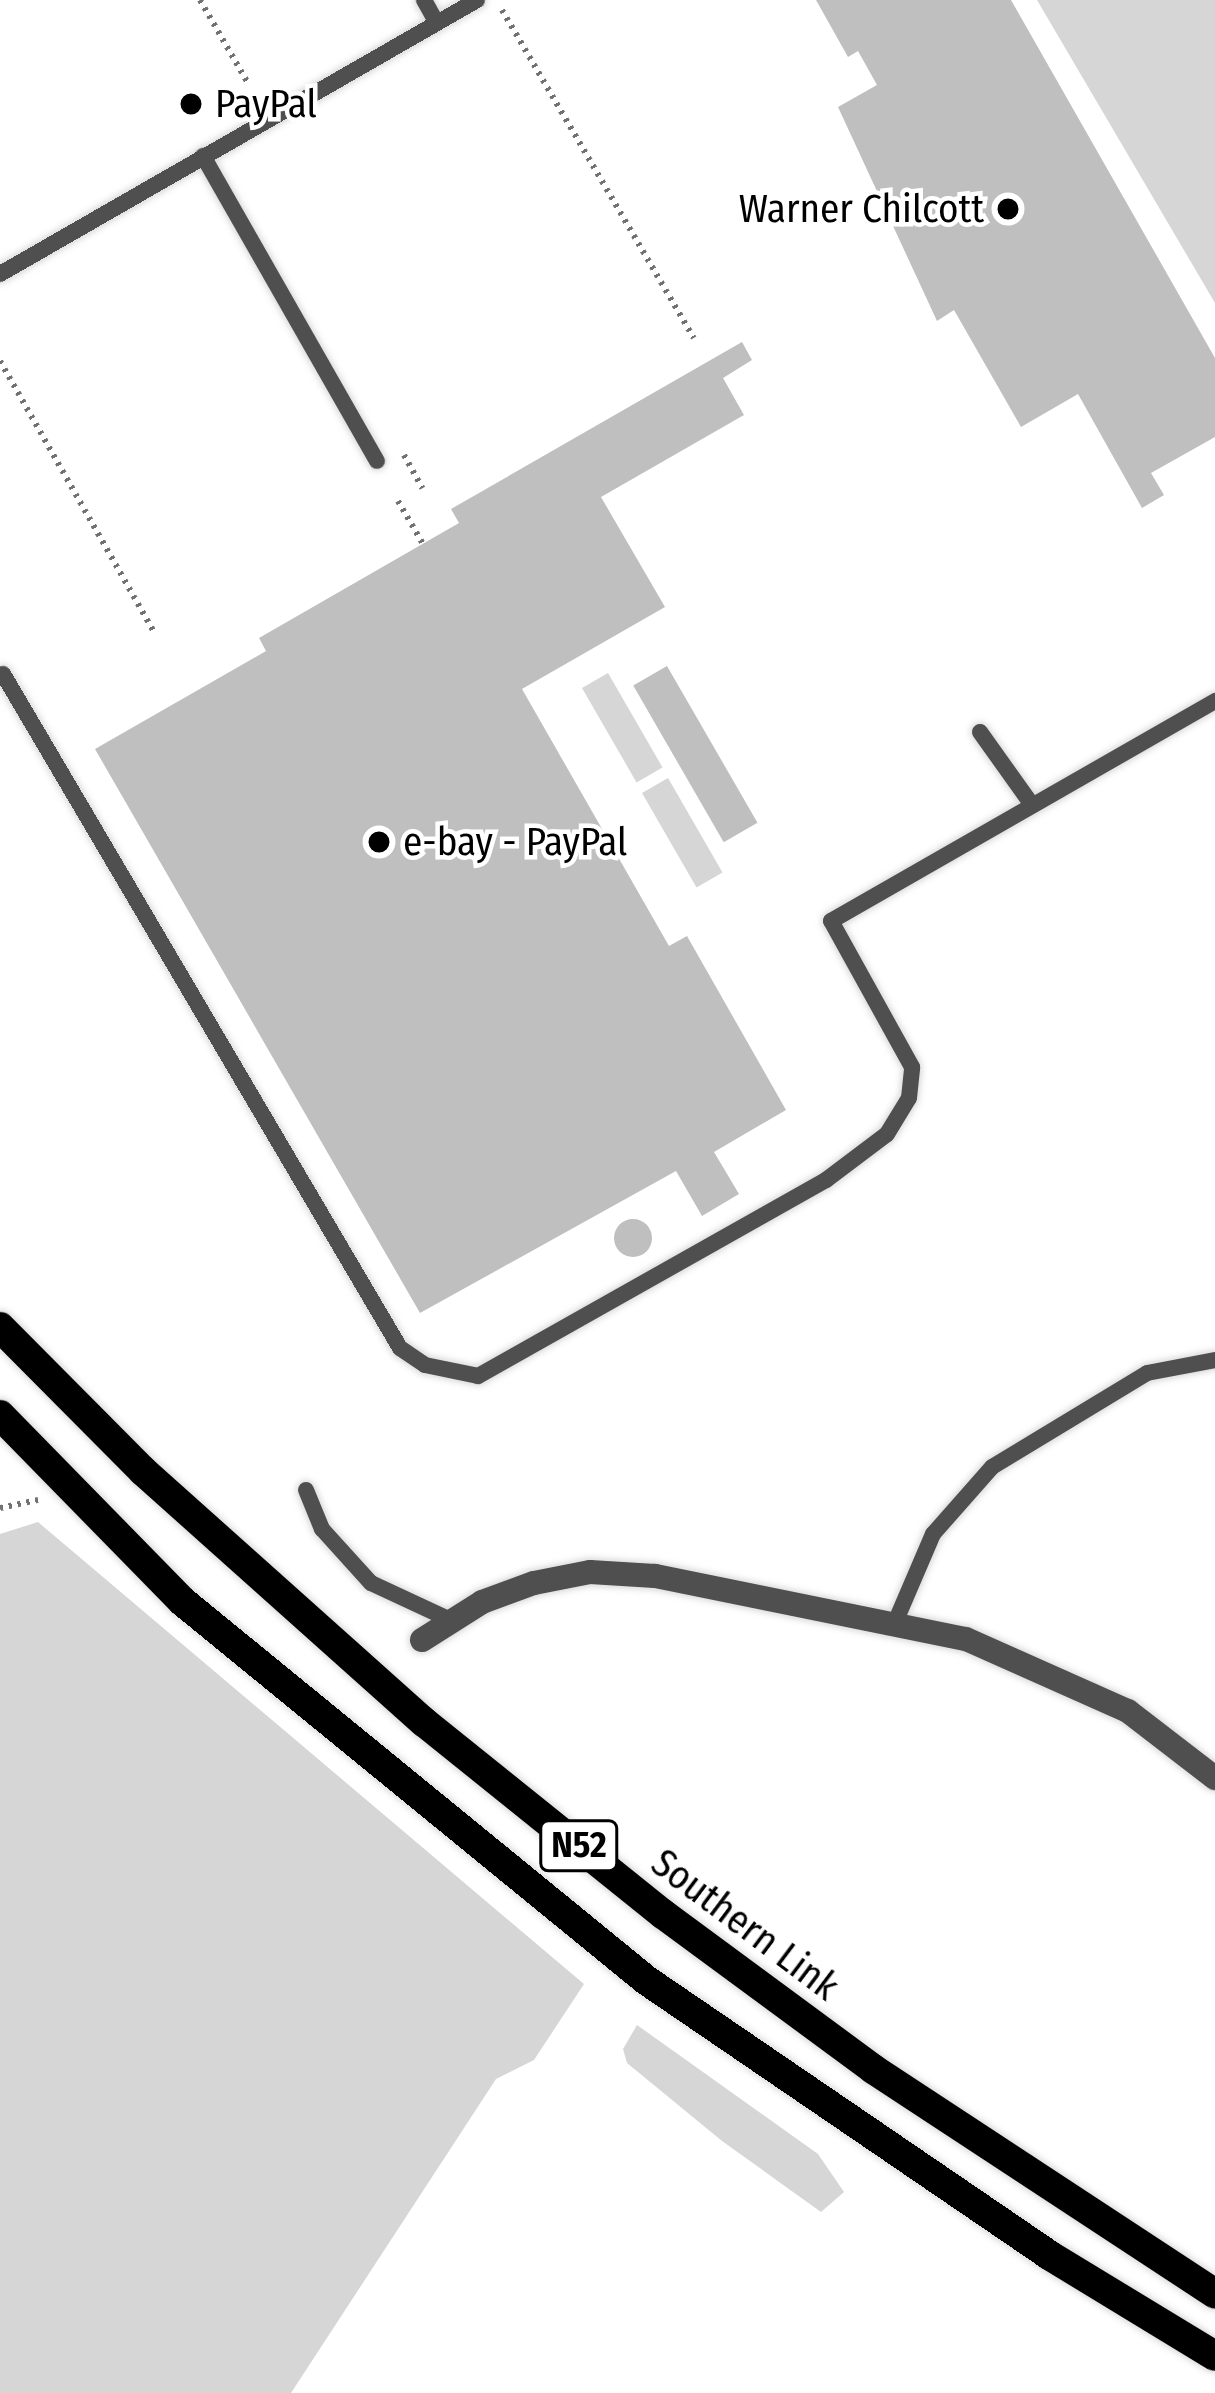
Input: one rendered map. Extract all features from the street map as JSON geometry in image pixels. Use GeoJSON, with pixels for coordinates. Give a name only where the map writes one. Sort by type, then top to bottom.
{"type":"FeatureCollection","features":[{"type":"Feature","properties":{"kind":"main road","name":"Southern Link"},"geometry":{"type":"LineString","coordinates":[[0,1327],[142,1471],[424,1722],[663,1914],[873,2069],[1215,2294]]}},
{"type":"Feature","properties":{"kind":"main road","name":"N52"},"geometry":{"type":"LineString","coordinates":[[0,1415],[182,1601],[646,1980],[1049,2255],[1215,2356]]}},
{"type":"Feature","properties":{"kind":"street"},"geometry":{"type":"LineString","coordinates":[[422,1640],[534,1583],[590,1572],[655,1576],[966,1639],[1047,1668],[1128,1712],[1215,1778]]}},
{"type":"Feature","properties":{"kind":"lane"},"geometry":{"type":"LineString","coordinates":[[424,0],[437,23]]}},
{"type":"Feature","properties":{"kind":"lane"},"geometry":{"type":"LineString","coordinates":[[0,274],[477,0]]}},
{"type":"Feature","properties":{"kind":"lane"},"geometry":{"type":"LineString","coordinates":[[203,156],[377,460]]}},
{"type":"Feature","properties":{"kind":"lane"},"geometry":{"type":"LineString","coordinates":[[3,674],[400,1348],[451,1373],[478,1376],[509,1365],[826,1180],[887,1135],[909,1098],[912,1067],[831,921],[1215,701]]}},
{"type":"Feature","properties":{"kind":"lane"},"geometry":{"type":"LineString","coordinates":[[980,732],[1032,805]]}},
{"type":"Feature","properties":{"kind":"lane"},"geometry":{"type":"LineString","coordinates":[[894,1625],[933,1534],[992,1467],[1147,1372],[1215,1360]]}},
{"type":"Feature","properties":{"kind":"lane"},"geometry":{"type":"LineString","coordinates":[[306,1490],[322,1529],[371,1583],[452,1621]]}},
{"type":"Feature","properties":{"kind":"path"},"geometry":{"type":"LineString","coordinates":[[200,0],[248,83]]}},
{"type":"Feature","properties":{"kind":"path"},"geometry":{"type":"LineString","coordinates":[[497,0],[694,338]]}},
{"type":"Feature","properties":{"kind":"path"},"geometry":{"type":"LineString","coordinates":[[0,361],[155,634]]}},
{"type":"Feature","properties":{"kind":"path"},"geometry":{"type":"LineString","coordinates":[[398,501],[423,544]]}},
{"type":"Feature","properties":{"kind":"shaded area"},"geometry":{"type":"Polygon","coordinates":[[[1037,0],[1215,0],[1215,303],[1037,0]]]}},
{"type":"Feature","properties":{"kind":"shaded area"},"geometry":{"type":"Polygon","coordinates":[[[608,673],[662,767],[637,782],[582,688],[608,673]]]}},
{"type":"Feature","properties":{"kind":"shaded area"},"geometry":{"type":"Polygon","coordinates":[[[668,778],[722,872],[697,887],[642,793],[668,778]]]}},
{"type":"Feature","properties":{"kind":"shaded area"},"geometry":{"type":"Polygon","coordinates":[[[38,1522],[584,1984],[534,2060],[496,2079],[291,2393],[0,2393],[0,1534],[38,1522]]]}},
{"type":"Feature","properties":{"kind":"shaded area"},"geometry":{"type":"Polygon","coordinates":[[[637,2025],[818,2154],[844,2192],[821,2212],[722,2141],[627,2063],[623,2049],[637,2025]]]}},
{"type":"Feature","properties":{"kind":"building","name":"Warner Chilcott"},"geometry":{"type":"Polygon","coordinates":[[[816,0],[1011,0],[1215,358],[1215,437],[1151,473],[1164,495],[1142,508],[1078,394],[1021,427],[954,310],[937,321],[838,107],[877,85],[858,51],[848,57],[816,0]]]}},
{"type":"Feature","properties":{"kind":"building","name":"e-bay - PayPal"},"geometry":{"type":"Polygon","coordinates":[[[742,342],[752,360],[723,378],[744,415],[601,497],[665,607],[522,689],[669,946],[687,936],[786,1110],[714,1152],[739,1194],[702,1216],[676,1171],[420,1313],[95,749],[266,651],[259,638],[459,523],[451,509],[742,342]]]}},
{"type":"Feature","properties":{"kind":"building"},"geometry":{"type":"Polygon","coordinates":[[[667,666],[758,823],[724,842],[633,686],[667,666]]]}},
{"type":"Feature","properties":{"kind":"building"},"geometry":{"type":"Polygon","coordinates":[[[633,1219],[646,1225],[652,1238],[646,1251],[633,1257],[620,1251],[614,1238],[620,1225],[633,1219]]]}},
{"type":"Feature","properties":{"kind":"place","name":"PayPal"},"geometry":{"type":"Point","coordinates":[191,104]}},
{"type":"Feature","properties":{"kind":"place","name":"Warner Chilcott"},"geometry":{"type":"Point","coordinates":[1008,209]}},
{"type":"Feature","properties":{"kind":"place","name":"e-bay - PayPal"},"geometry":{"type":"Point","coordinates":[379,842]}}]}
